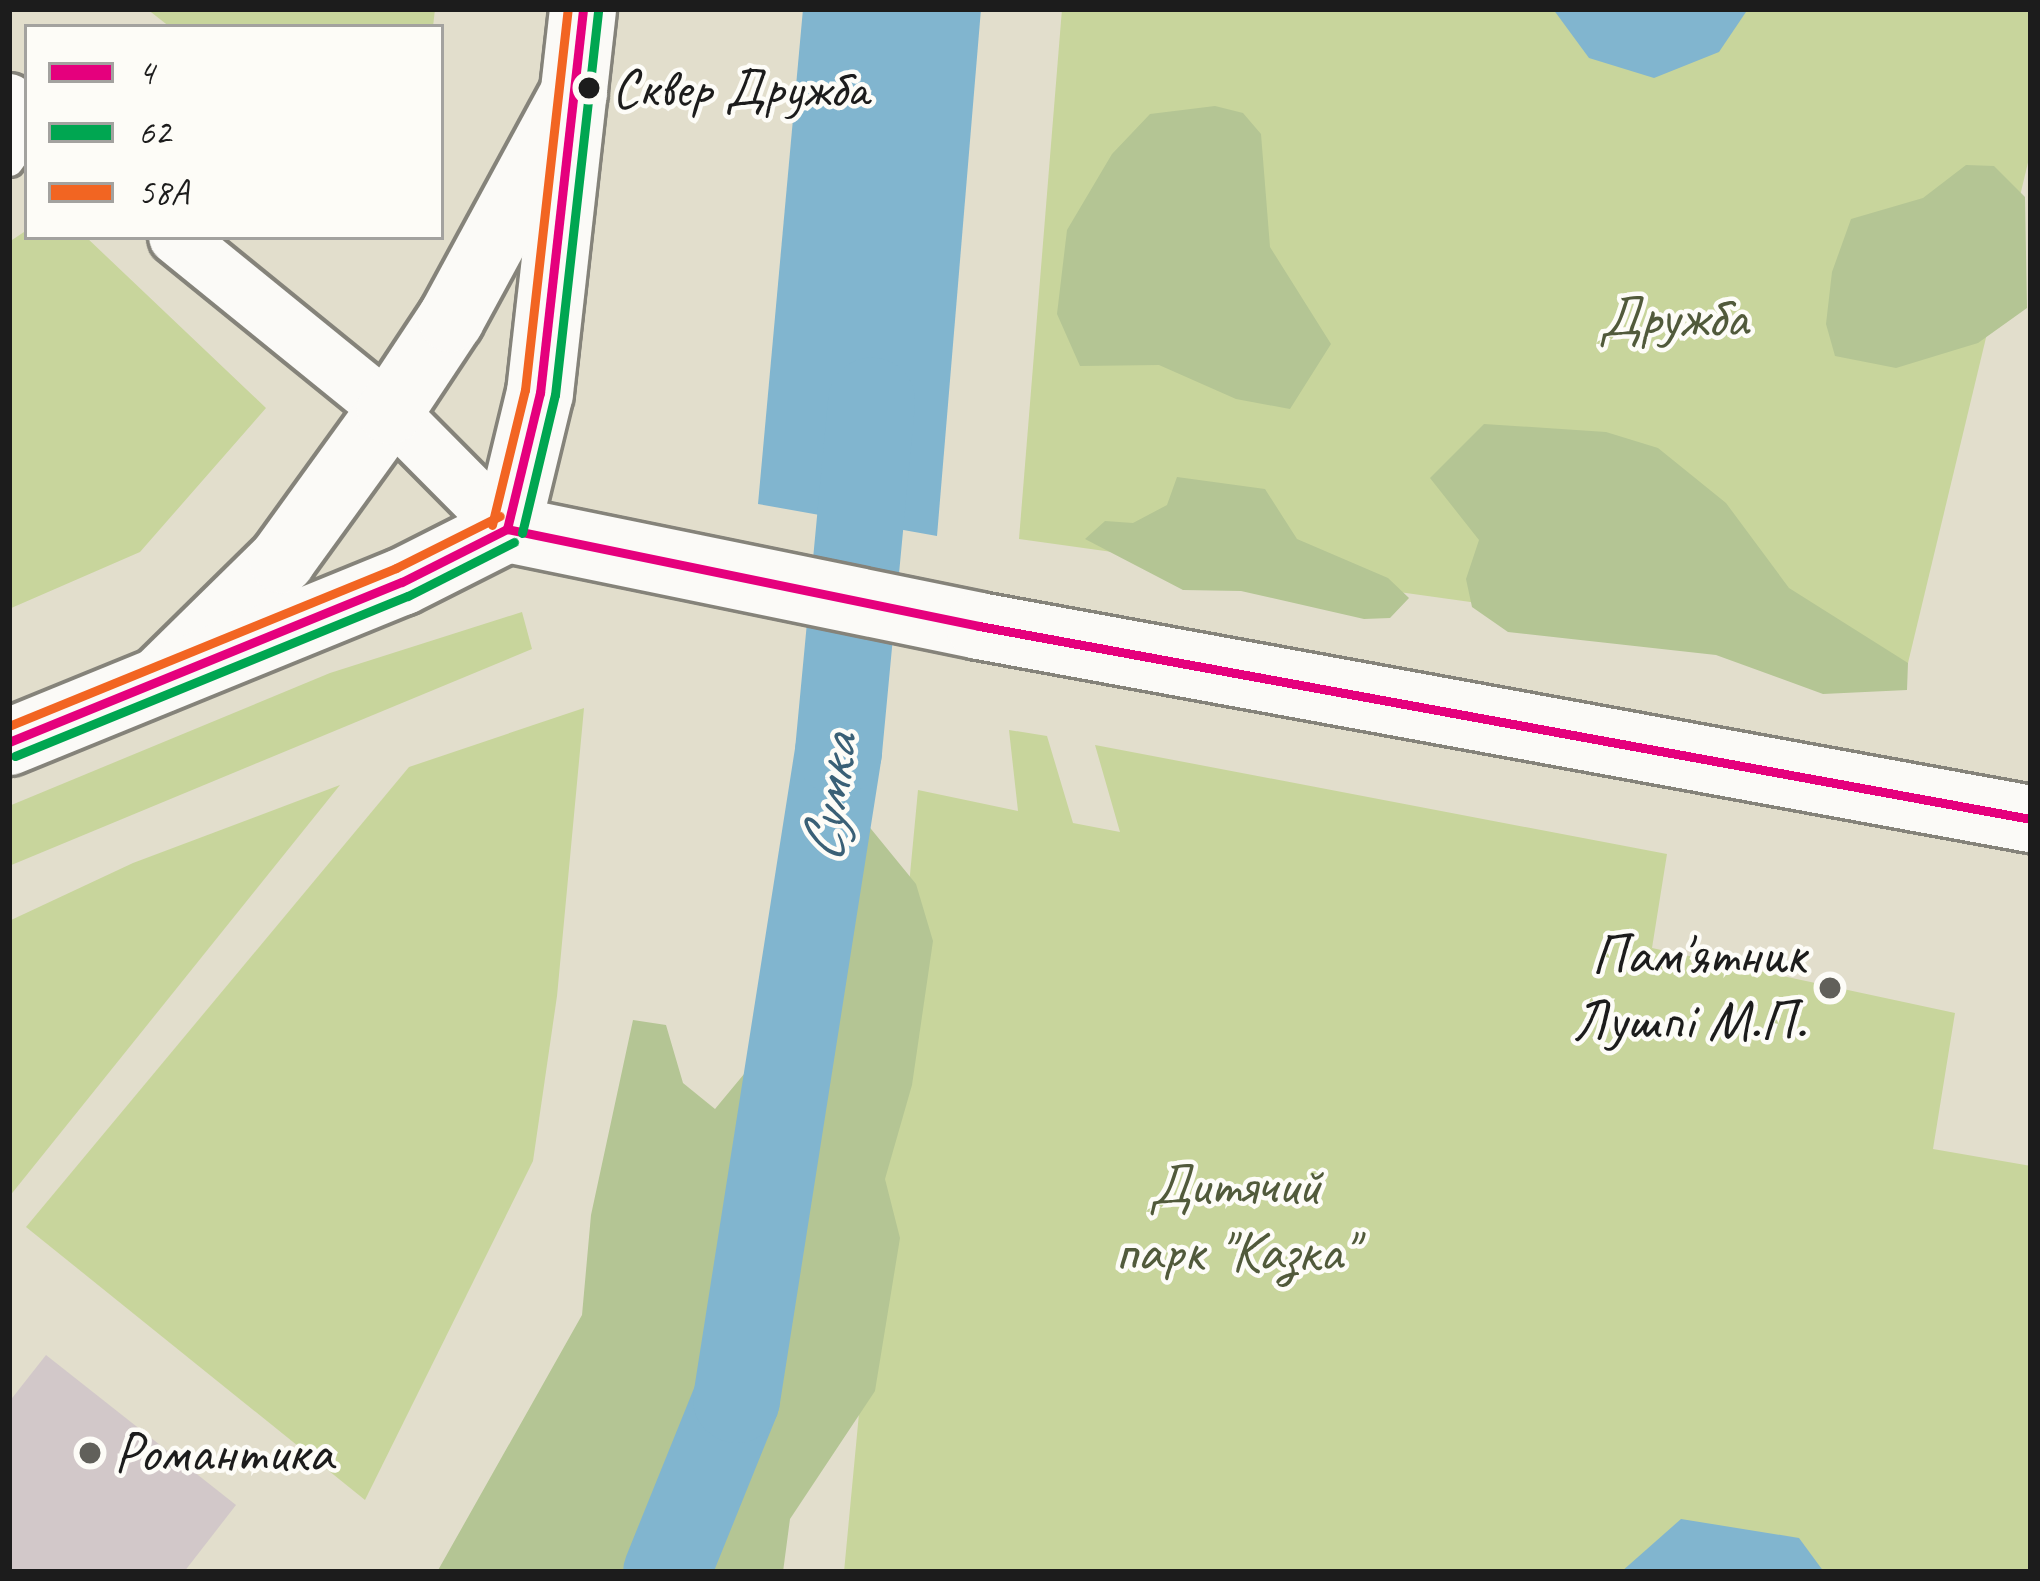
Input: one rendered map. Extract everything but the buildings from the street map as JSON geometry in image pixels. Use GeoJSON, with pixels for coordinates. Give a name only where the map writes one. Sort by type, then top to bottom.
{"type":"FeatureCollection","features":[{"type":"Feature","properties":{"kind":"main road"},"geometry":{"type":"LineString","coordinates":[[507,529],[540,393],[583,9]]}},
{"type":"Feature","properties":{"kind":"main road"},"geometry":{"type":"LineString","coordinates":[[161,679],[282,560],[390,410],[451,319],[574,92]]}},
{"type":"Feature","properties":{"kind":"main road"},"geometry":{"type":"LineString","coordinates":[[9,742],[402,582],[507,529],[980,626],[2031,819]]}},
{"type":"Feature","properties":{"kind":"street"},"geometry":{"type":"LineString","coordinates":[[180,240],[390,410],[507,529]]}},
{"type":"Feature","properties":{"kind":"green space"},"geometry":{"type":"Polygon","coordinates":[[[147,9],[435,9],[433,24],[166,24],[147,9]]]}},
{"type":"Feature","properties":{"kind":"green space","name":"Дружба"},"geometry":{"type":"Polygon","coordinates":[[[1062,9],[2031,9],[2031,150],[1908,663],[1019,539],[1062,9]]]}},
{"type":"Feature","properties":{"kind":"green space"},"geometry":{"type":"Polygon","coordinates":[[[1215,106],[1243,113],[1261,134],[1270,247],[1331,344],[1290,409],[1236,399],[1159,365],[1080,366],[1057,314],[1067,230],[1112,154],[1150,114],[1215,106]]]}},
{"type":"Feature","properties":{"kind":"green space"},"geometry":{"type":"Polygon","coordinates":[[[1966,165],[1994,166],[2025,197],[2027,308],[1978,343],[1896,368],[1835,356],[1826,324],[1832,272],[1851,219],[1923,198],[1966,165]]]}},
{"type":"Feature","properties":{"kind":"green space"},"geometry":{"type":"Polygon","coordinates":[[[24,232],[24,240],[89,240],[266,408],[140,552],[9,609],[9,242],[24,232]]]}},
{"type":"Feature","properties":{"kind":"green space"},"geometry":{"type":"Polygon","coordinates":[[[1484,424],[1606,432],[1658,448],[1726,503],[1789,588],[1908,663],[1907,690],[1823,694],[1716,655],[1508,632],[1472,607],[1466,579],[1479,540],[1430,478],[1484,424]]]}},
{"type":"Feature","properties":{"kind":"green space"},"geometry":{"type":"Polygon","coordinates":[[[1177,477],[1265,489],[1297,539],[1388,578],[1409,598],[1390,618],[1364,619],[1241,591],[1183,590],[1085,539],[1105,521],[1133,523],[1167,505],[1177,477]]]}},
{"type":"Feature","properties":{"kind":"green space"},"geometry":{"type":"Polygon","coordinates":[[[522,612],[532,649],[9,866],[9,806],[330,673],[522,612]]]}},
{"type":"Feature","properties":{"kind":"green space"},"geometry":{"type":"Polygon","coordinates":[[[584,708],[557,996],[533,1161],[365,1500],[26,1227],[409,767],[584,708]]]}},
{"type":"Feature","properties":{"kind":"green space","name":"Дитячий парк \"Казка\""},"geometry":{"type":"Polygon","coordinates":[[[1009,730],[1047,736],[1073,823],[1120,832],[1095,745],[1667,854],[1652,948],[1955,1013],[1933,1149],[2031,1166],[2031,1572],[844,1572],[918,790],[1018,811],[1009,730]]]}},
{"type":"Feature","properties":{"kind":"green space"},"geometry":{"type":"Polygon","coordinates":[[[340,785],[9,1197],[9,921],[133,863],[340,785]]]}},
{"type":"Feature","properties":{"kind":"green space"},"geometry":{"type":"Polygon","coordinates":[[[858,813],[916,884],[933,941],[912,1085],[885,1179],[900,1238],[875,1391],[790,1519],[783,1572],[437,1572],[582,1315],[591,1215],[633,1020],[666,1025],[683,1083],[715,1109],[774,1038],[818,959],[844,829],[858,813]]]}},
{"type":"Feature","properties":{"kind":"water"},"geometry":{"type":"Polygon","coordinates":[[[803,9],[981,9],[937,536],[758,504],[803,9]]]}},
{"type":"Feature","properties":{"kind":"water"},"geometry":{"type":"Polygon","coordinates":[[[1553,9],[1748,9],[1719,52],[1654,78],[1589,58],[1553,9]]]}},
{"type":"Feature","properties":{"kind":"water"},"geometry":{"type":"Polygon","coordinates":[[[1681,1519],[1799,1538],[1824,1572],[1621,1572],[1681,1519]]]}},
{"type":"Feature","properties":{"kind":"waterway","name":"Сумка"},"geometry":{"type":"LineString","coordinates":[[666,1572],[736,1399],[838,751],[871,401]]}},
{"type":"Feature","properties":{"kind":"transit line","name":"58А"},"geometry":{"type":"LineString","coordinates":[[492,525],[525,390],[568,9]]}},
{"type":"Feature","properties":{"kind":"transit line","name":"4"},"geometry":{"type":"LineString","coordinates":[[507,529],[540,393],[583,9]]}},
{"type":"Feature","properties":{"kind":"transit line","name":"62"},"geometry":{"type":"LineString","coordinates":[[522,533],[555,395],[598,11]]}},
{"type":"Feature","properties":{"kind":"transit line","name":"58А"},"geometry":{"type":"LineString","coordinates":[[9,726],[396,568],[500,516]]}},
{"type":"Feature","properties":{"kind":"transit line","name":"4"},"geometry":{"type":"LineString","coordinates":[[507,529],[979,626],[2031,819]]}},
{"type":"Feature","properties":{"kind":"transit line","name":"4"},"geometry":{"type":"LineString","coordinates":[[9,742],[402,582],[507,529]]}},
{"type":"Feature","properties":{"kind":"transit line","name":"62"},"geometry":{"type":"LineString","coordinates":[[15,756],[408,596],[514,542]]}},
{"type":"Feature","properties":{"kind":"place","name":"Сквер Дружба"},"geometry":{"type":"Point","coordinates":[589,88]}},
{"type":"Feature","properties":{"kind":"place","name":"Пам'ятник Лушпі М.П."},"geometry":{"type":"Point","coordinates":[1830,988]}},
{"type":"Feature","properties":{"kind":"place","name":"Романтика"},"geometry":{"type":"Point","coordinates":[90,1453]}}]}
